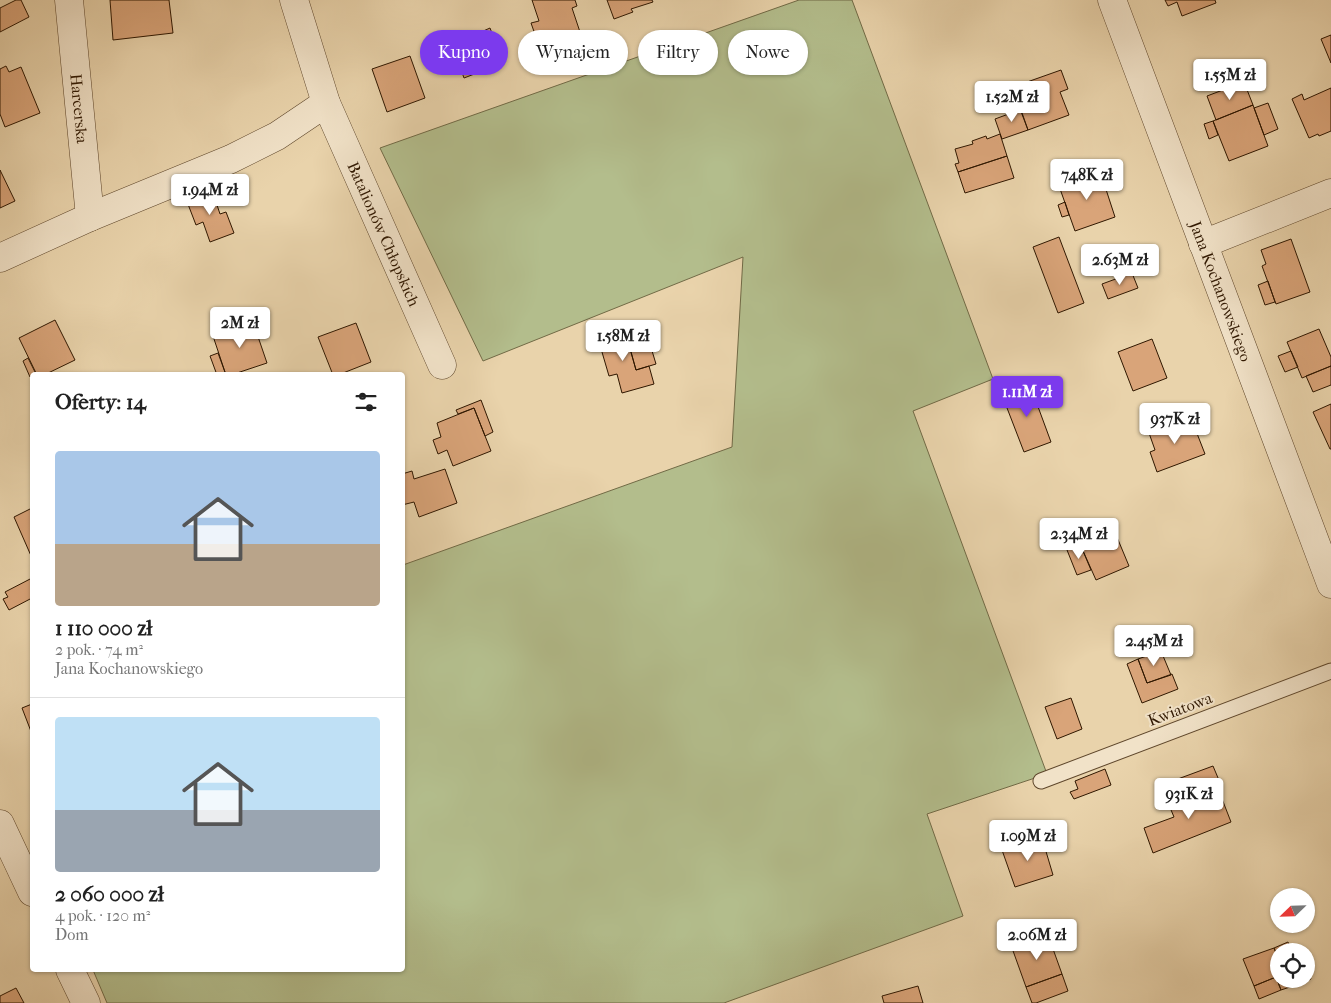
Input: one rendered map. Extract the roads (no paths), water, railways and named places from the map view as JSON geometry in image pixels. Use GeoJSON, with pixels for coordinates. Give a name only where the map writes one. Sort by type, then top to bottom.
{"type":"FeatureCollection","features":[{"type":"Feature","properties":{"kind":"street","name":"Harcerska"},"geometry":{"type":"LineString","coordinates":[[69,0],[90,217]]}},
{"type":"Feature","properties":{"kind":"street","name":"Batalionów Chłopskich"},"geometry":{"type":"LineString","coordinates":[[294,0],[326,103],[442,365]]}},
{"type":"Feature","properties":{"kind":"street","name":"Jana Kochanowskiego"},"geometry":{"type":"LineString","coordinates":[[1112,0],[1331,584]]}},
{"type":"Feature","properties":{"kind":"street"},"geometry":{"type":"LineString","coordinates":[[0,258],[90,217],[232,159],[278,136],[326,103]]}},
{"type":"Feature","properties":{"kind":"street"},"geometry":{"type":"LineString","coordinates":[[1203,244],[1331,193]]}},
{"type":"Feature","properties":{"kind":"street"},"geometry":{"type":"LineString","coordinates":[[0,824],[30,888]]}},
{"type":"Feature","properties":{"kind":"street"},"geometry":{"type":"LineString","coordinates":[[71,972],[86,1003]]}},
{"type":"Feature","properties":{"kind":"lane","name":"Kwiatowa"},"geometry":{"type":"LineString","coordinates":[[1041,780],[1331,671]]}}]}
